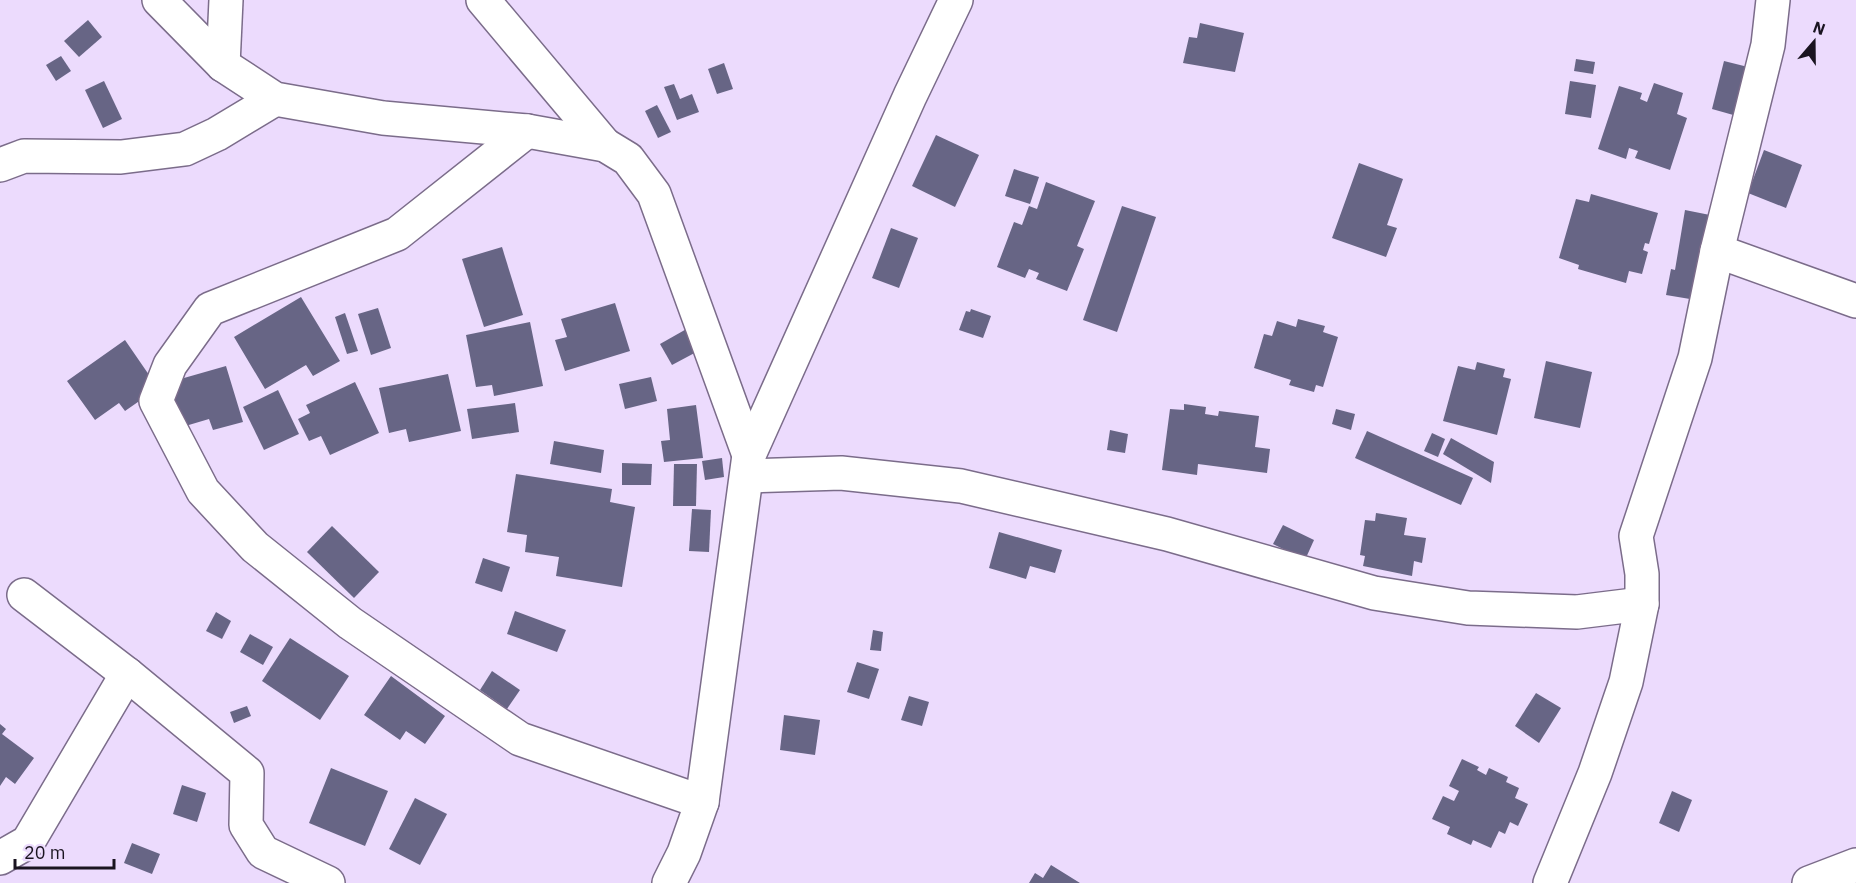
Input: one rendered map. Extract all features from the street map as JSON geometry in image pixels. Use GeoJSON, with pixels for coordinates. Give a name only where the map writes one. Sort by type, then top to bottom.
{"type":"FeatureCollection","features":[{"type":"Feature","properties":{"kind":"street"},"geometry":{"type":"LineString","coordinates":[[159,0],[223,65],[275,99],[383,118],[527,131],[605,145]]}},
{"type":"Feature","properties":{"kind":"street"},"geometry":{"type":"LineString","coordinates":[[223,65],[226,0]]}},
{"type":"Feature","properties":{"kind":"street"},"geometry":{"type":"LineString","coordinates":[[483,0],[605,145],[628,159],[654,194],[748,466]]}},
{"type":"Feature","properties":{"kind":"street"},"geometry":{"type":"LineString","coordinates":[[669,883],[684,853],[702,802],[748,466],[910,96],[956,0]]}},
{"type":"Feature","properties":{"kind":"street"},"geometry":{"type":"LineString","coordinates":[[1550,883],[1595,773],[1626,682],[1642,604],[1642,574],[1636,536],[1695,358],[1717,251],[1768,45],[1773,0]]}},
{"type":"Feature","properties":{"kind":"street"},"geometry":{"type":"LineString","coordinates":[[0,165],[24,156],[121,157],[185,149],[217,134],[275,99]]}},
{"type":"Feature","properties":{"kind":"street"},"geometry":{"type":"LineString","coordinates":[[527,131],[396,234],[210,309],[170,365],[156,400],[203,491],[255,547],[350,623],[520,739],[702,802]]}},
{"type":"Feature","properties":{"kind":"street"},"geometry":{"type":"LineString","coordinates":[[1717,251],[1856,301]]}},
{"type":"Feature","properties":{"kind":"street"},"geometry":{"type":"LineString","coordinates":[[748,466],[961,486],[1167,534],[1374,593],[1468,608],[1577,612],[1642,604]]}},
{"type":"Feature","properties":{"kind":"street"},"geometry":{"type":"LineString","coordinates":[[24,596],[127,674],[247,772],[246,825],[263,852],[328,883]]}},
{"type":"Feature","properties":{"kind":"street"},"geometry":{"type":"LineString","coordinates":[[0,858],[28,842],[127,674]]}},
{"type":"Feature","properties":{"kind":"street"},"geometry":{"type":"LineString","coordinates":[[1809,883],[1856,865]]}},
{"type":"Feature","properties":{"kind":"building"},"geometry":{"type":"Polygon","coordinates":[[[88,20],[102,37],[79,57],[64,41],[88,20]]]}},
{"type":"Feature","properties":{"kind":"building"},"geometry":{"type":"Polygon","coordinates":[[[1200,23],[1244,33],[1235,72],[1183,63],[1189,37],[1197,38],[1200,23]]]}},
{"type":"Feature","properties":{"kind":"building"},"geometry":{"type":"Polygon","coordinates":[[[61,56],[71,71],[56,81],[46,65],[61,56]]]}},
{"type":"Feature","properties":{"kind":"building"},"geometry":{"type":"Polygon","coordinates":[[[1576,59],[1595,62],[1593,74],[1574,71],[1576,59]]]}},
{"type":"Feature","properties":{"kind":"building"},"geometry":{"type":"Polygon","coordinates":[[[1724,61],[1756,69],[1744,118],[1712,109],[1724,61]]]}},
{"type":"Feature","properties":{"kind":"building"},"geometry":{"type":"Polygon","coordinates":[[[724,63],[733,89],[717,94],[708,69],[724,63]]]}},
{"type":"Feature","properties":{"kind":"building"},"geometry":{"type":"Polygon","coordinates":[[[104,81],[122,119],[103,128],[85,90],[104,81]]]}},
{"type":"Feature","properties":{"kind":"building"},"geometry":{"type":"Polygon","coordinates":[[[1570,81],[1596,85],[1591,118],[1565,114],[1570,81]]]}},
{"type":"Feature","properties":{"kind":"building"},"geometry":{"type":"Polygon","coordinates":[[[1654,83],[1683,93],[1677,114],[1687,118],[1670,170],[1635,158],[1638,151],[1629,148],[1626,159],[1598,149],[1619,86],[1642,93],[1640,99],[1647,102],[1654,83]]]}},
{"type":"Feature","properties":{"kind":"building"},"geometry":{"type":"Polygon","coordinates":[[[674,84],[680,99],[692,94],[699,112],[677,120],[664,87],[674,84]]]}},
{"type":"Feature","properties":{"kind":"building"},"geometry":{"type":"Polygon","coordinates":[[[657,105],[671,132],[658,138],[645,111],[657,105]]]}},
{"type":"Feature","properties":{"kind":"building"},"geometry":{"type":"Polygon","coordinates":[[[936,135],[979,155],[955,207],[912,186],[936,135]]]}},
{"type":"Feature","properties":{"kind":"building"},"geometry":{"type":"Polygon","coordinates":[[[1764,150],[1802,165],[1786,208],[1748,193],[1764,150]]]}},
{"type":"Feature","properties":{"kind":"building"},"geometry":{"type":"Polygon","coordinates":[[[1359,163],[1403,179],[1387,225],[1397,228],[1386,257],[1332,238],[1359,163]]]}},
{"type":"Feature","properties":{"kind":"building"},"geometry":{"type":"Polygon","coordinates":[[[1014,169],[1039,177],[1030,204],[1005,196],[1014,169]]]}},
{"type":"Feature","properties":{"kind":"building"},"geometry":{"type":"Polygon","coordinates":[[[1046,182],[1095,201],[1077,246],[1084,249],[1067,291],[1036,279],[1039,273],[1029,269],[1025,278],[997,267],[1014,222],[1022,225],[1029,206],[1037,209],[1046,182]]]}},
{"type":"Feature","properties":{"kind":"building"},"geometry":{"type":"Polygon","coordinates":[[[1591,194],[1658,213],[1649,244],[1645,243],[1643,250],[1648,252],[1642,274],[1629,271],[1626,283],[1578,269],[1579,265],[1559,258],[1576,199],[1589,202],[1591,194]]]}},
{"type":"Feature","properties":{"kind":"building"},"geometry":{"type":"Polygon","coordinates":[[[1122,206],[1156,217],[1117,332],[1083,320],[1122,206]]]}},
{"type":"Feature","properties":{"kind":"building"},"geometry":{"type":"Polygon","coordinates":[[[1685,210],[1710,215],[1696,300],[1666,295],[1671,269],[1675,270],[1685,210]]]}},
{"type":"Feature","properties":{"kind":"building"},"geometry":{"type":"Polygon","coordinates":[[[891,228],[918,238],[899,288],[872,278],[891,228]]]}},
{"type":"Feature","properties":{"kind":"building"},"geometry":{"type":"Polygon","coordinates":[[[502,247],[523,315],[484,327],[462,259],[502,247]]]}},
{"type":"Feature","properties":{"kind":"building"},"geometry":{"type":"Polygon","coordinates":[[[301,297],[340,361],[313,376],[306,365],[265,389],[234,337],[301,297]]]}},
{"type":"Feature","properties":{"kind":"building"},"geometry":{"type":"Polygon","coordinates":[[[615,303],[630,351],[565,371],[555,340],[567,337],[561,319],[615,303]]]}},
{"type":"Feature","properties":{"kind":"building"},"geometry":{"type":"Polygon","coordinates":[[[378,308],[391,348],[371,355],[358,314],[378,308]]]}},
{"type":"Feature","properties":{"kind":"building"},"geometry":{"type":"Polygon","coordinates":[[[971,309],[991,316],[983,338],[959,330],[966,311],[970,312],[971,309]]]}},
{"type":"Feature","properties":{"kind":"building"},"geometry":{"type":"Polygon","coordinates":[[[345,313],[358,351],[347,354],[335,317],[345,313]]]}},
{"type":"Feature","properties":{"kind":"building"},"geometry":{"type":"Polygon","coordinates":[[[1298,319],[1325,326],[1323,332],[1338,337],[1323,387],[1316,385],[1314,392],[1289,385],[1291,380],[1254,368],[1264,334],[1272,336],[1277,321],[1296,327],[1298,319]]]}},
{"type":"Feature","properties":{"kind":"building"},"geometry":{"type":"Polygon","coordinates":[[[530,322],[543,386],[494,396],[492,385],[476,387],[466,335],[530,322]]]}},
{"type":"Feature","properties":{"kind":"building"},"geometry":{"type":"Polygon","coordinates":[[[690,327],[702,349],[672,365],[660,344],[690,327]]]}},
{"type":"Feature","properties":{"kind":"building"},"geometry":{"type":"Polygon","coordinates":[[[125,340],[158,388],[125,411],[119,403],[95,420],[67,381],[125,340]]]}},
{"type":"Feature","properties":{"kind":"building"},"geometry":{"type":"Polygon","coordinates":[[[1546,361],[1592,372],[1580,428],[1534,418],[1546,361]]]}},
{"type":"Feature","properties":{"kind":"building"},"geometry":{"type":"Polygon","coordinates":[[[1477,362],[1505,369],[1503,377],[1511,379],[1497,435],[1443,421],[1458,366],[1475,370],[1477,362]]]}},
{"type":"Feature","properties":{"kind":"building"},"geometry":{"type":"Polygon","coordinates":[[[226,366],[243,422],[213,430],[209,419],[182,427],[170,382],[226,366]]]}},
{"type":"Feature","properties":{"kind":"building"},"geometry":{"type":"Polygon","coordinates":[[[448,374],[461,431],[409,442],[406,429],[389,433],[379,388],[448,374]]]}},
{"type":"Feature","properties":{"kind":"building"},"geometry":{"type":"Polygon","coordinates":[[[651,377],[657,401],[625,409],[619,384],[651,377]]]}},
{"type":"Feature","properties":{"kind":"building"},"geometry":{"type":"Polygon","coordinates":[[[355,382],[379,433],[330,455],[321,436],[309,441],[298,419],[310,413],[306,405],[355,382]]]}},
{"type":"Feature","properties":{"kind":"building"},"geometry":{"type":"Polygon","coordinates":[[[278,390],[299,434],[264,450],[243,407],[278,390]]]}},
{"type":"Feature","properties":{"kind":"building"},"geometry":{"type":"Polygon","coordinates":[[[515,403],[519,432],[472,439],[467,409],[515,403]]]}},
{"type":"Feature","properties":{"kind":"building"},"geometry":{"type":"Polygon","coordinates":[[[1184,404],[1206,407],[1205,414],[1218,416],[1219,411],[1259,416],[1255,447],[1270,449],[1267,473],[1198,464],[1197,475],[1162,470],[1170,409],[1184,410],[1184,404]]]}},
{"type":"Feature","properties":{"kind":"building"},"geometry":{"type":"Polygon","coordinates":[[[696,405],[703,458],[664,462],[661,441],[670,440],[667,409],[696,405]]]}},
{"type":"Feature","properties":{"kind":"building"},"geometry":{"type":"Polygon","coordinates":[[[1336,409],[1355,414],[1351,430],[1332,424],[1336,409]]]}},
{"type":"Feature","properties":{"kind":"building"},"geometry":{"type":"Polygon","coordinates":[[[1110,430],[1128,434],[1125,453],[1107,450],[1110,430]]]}},
{"type":"Feature","properties":{"kind":"building"},"geometry":{"type":"Polygon","coordinates":[[[1367,431],[1473,478],[1461,505],[1355,458],[1367,431]]]}},
{"type":"Feature","properties":{"kind":"building"},"geometry":{"type":"Polygon","coordinates":[[[1432,433],[1445,439],[1438,457],[1424,451],[1432,433]]]}},
{"type":"Feature","properties":{"kind":"building"},"geometry":{"type":"Polygon","coordinates":[[[1451,438],[1494,462],[1491,483],[1443,454],[1451,438]]]}},
{"type":"Feature","properties":{"kind":"building"},"geometry":{"type":"Polygon","coordinates":[[[554,441],[604,450],[601,473],[550,464],[554,441]]]}},
{"type":"Feature","properties":{"kind":"building"},"geometry":{"type":"Polygon","coordinates":[[[722,458],[724,477],[705,480],[702,461],[722,458]]]}},
{"type":"Feature","properties":{"kind":"building"},"geometry":{"type":"Polygon","coordinates":[[[622,463],[652,464],[651,485],[622,485],[622,463]]]}},
{"type":"Feature","properties":{"kind":"building"},"geometry":{"type":"Polygon","coordinates":[[[674,464],[697,464],[696,506],[673,506],[674,464]]]}},
{"type":"Feature","properties":{"kind":"building"},"geometry":{"type":"Polygon","coordinates":[[[516,474],[612,489],[610,502],[635,507],[622,587],[556,576],[559,557],[525,552],[527,535],[507,532],[516,474]]]}},
{"type":"Feature","properties":{"kind":"building"},"geometry":{"type":"Polygon","coordinates":[[[692,509],[711,510],[709,552],[689,551],[692,509]]]}},
{"type":"Feature","properties":{"kind":"building"},"geometry":{"type":"Polygon","coordinates":[[[1376,513],[1407,518],[1404,535],[1426,538],[1422,563],[1414,561],[1412,576],[1363,566],[1365,556],[1360,555],[1365,520],[1375,521],[1376,513]]]}},
{"type":"Feature","properties":{"kind":"building"},"geometry":{"type":"Polygon","coordinates":[[[1283,525],[1314,540],[1305,560],[1273,544],[1283,525]]]}},
{"type":"Feature","properties":{"kind":"building"},"geometry":{"type":"Polygon","coordinates":[[[332,526],[379,572],[354,598],[307,552],[332,526]]]}},
{"type":"Feature","properties":{"kind":"building"},"geometry":{"type":"Polygon","coordinates":[[[999,532],[1062,550],[1055,573],[1030,566],[1026,579],[989,568],[999,532]]]}},
{"type":"Feature","properties":{"kind":"building"},"geometry":{"type":"Polygon","coordinates":[[[483,558],[510,567],[502,592],[475,583],[483,558]]]}},
{"type":"Feature","properties":{"kind":"building"},"geometry":{"type":"Polygon","coordinates":[[[515,611],[566,630],[557,652],[507,634],[515,611]]]}},
{"type":"Feature","properties":{"kind":"building"},"geometry":{"type":"Polygon","coordinates":[[[216,612],[231,621],[222,639],[206,631],[216,612]]]}},
{"type":"Feature","properties":{"kind":"building"},"geometry":{"type":"Polygon","coordinates":[[[873,630],[883,632],[881,651],[870,650],[873,630]]]}},
{"type":"Feature","properties":{"kind":"building"},"geometry":{"type":"Polygon","coordinates":[[[250,634],[273,647],[263,665],[240,652],[250,634]]]}},
{"type":"Feature","properties":{"kind":"building"},"geometry":{"type":"Polygon","coordinates":[[[290,638],[349,676],[320,720],[262,681],[290,638]]]}},
{"type":"Feature","properties":{"kind":"building"},"geometry":{"type":"Polygon","coordinates":[[[857,662],[879,669],[869,699],[847,692],[857,662]]]}},
{"type":"Feature","properties":{"kind":"building"},"geometry":{"type":"Polygon","coordinates":[[[492,671],[520,690],[507,709],[480,690],[492,671]]]}},
{"type":"Feature","properties":{"kind":"building"},"geometry":{"type":"Polygon","coordinates":[[[391,676],[445,716],[425,744],[406,731],[400,740],[364,715],[391,676]]]}},
{"type":"Feature","properties":{"kind":"building"},"geometry":{"type":"Polygon","coordinates":[[[1536,693],[1561,708],[1539,743],[1515,726],[1536,693]]]}},
{"type":"Feature","properties":{"kind":"building"},"geometry":{"type":"Polygon","coordinates":[[[909,696],[929,702],[922,726],[901,720],[909,696]]]}},
{"type":"Feature","properties":{"kind":"building"},"geometry":{"type":"Polygon","coordinates":[[[247,706],[251,716],[234,723],[230,712],[247,706]]]}},
{"type":"Feature","properties":{"kind":"building"},"geometry":{"type":"Polygon","coordinates":[[[784,715],[820,720],[815,755],[780,750],[784,715]]]}},
{"type":"Feature","properties":{"kind":"building"},"geometry":{"type":"Polygon","coordinates":[[[0,724],[6,729],[2,734],[34,758],[15,784],[6,777],[0,786],[0,724]]]}},
{"type":"Feature","properties":{"kind":"building"},"geometry":{"type":"Polygon","coordinates":[[[1462,759],[1479,767],[1477,770],[1486,775],[1489,768],[1508,777],[1506,782],[1519,788],[1515,798],[1528,804],[1518,826],[1510,822],[1505,834],[1499,831],[1491,848],[1473,840],[1471,845],[1447,834],[1450,827],[1432,819],[1443,796],[1454,801],[1459,791],[1449,786],[1462,759]]]}},
{"type":"Feature","properties":{"kind":"building"},"geometry":{"type":"Polygon","coordinates":[[[331,768],[388,791],[365,846],[309,823],[331,768]]]}},
{"type":"Feature","properties":{"kind":"building"},"geometry":{"type":"Polygon","coordinates":[[[182,785],[206,793],[197,822],[173,814],[182,785]]]}},
{"type":"Feature","properties":{"kind":"building"},"geometry":{"type":"Polygon","coordinates":[[[1672,791],[1692,800],[1679,832],[1659,823],[1672,791]]]}},
{"type":"Feature","properties":{"kind":"building"},"geometry":{"type":"Polygon","coordinates":[[[415,798],[447,814],[420,865],[389,849],[415,798]]]}},
{"type":"Feature","properties":{"kind":"building"},"geometry":{"type":"Polygon","coordinates":[[[132,843],[160,854],[152,874],[124,863],[132,843]]]}},
{"type":"Feature","properties":{"kind":"building"},"geometry":{"type":"Polygon","coordinates":[[[1051,865],[1080,883],[1029,883],[1035,873],[1043,878],[1051,865]]]}}]}
